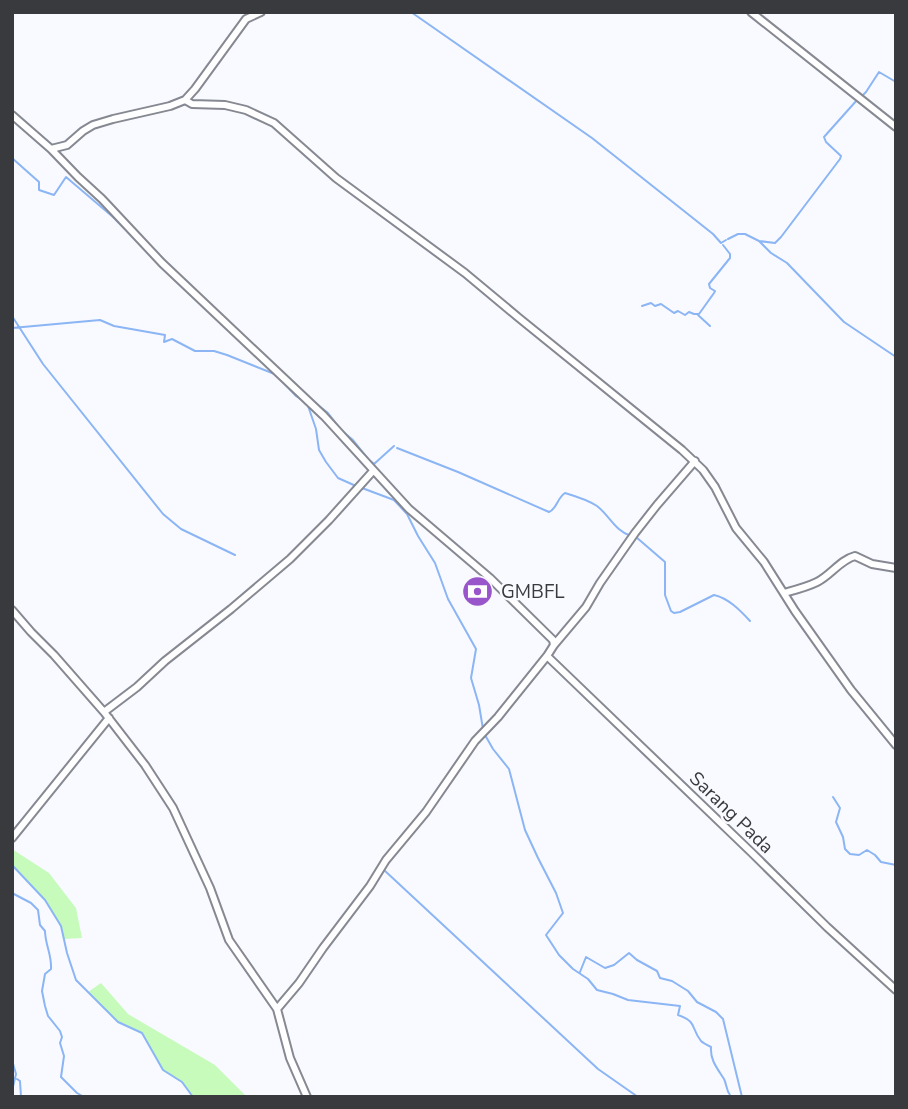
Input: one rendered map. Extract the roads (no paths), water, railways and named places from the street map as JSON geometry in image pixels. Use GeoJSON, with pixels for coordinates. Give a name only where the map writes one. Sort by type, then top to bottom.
{"type":"FeatureCollection","features":[{"type":"Feature","properties":{"kind":"street"},"geometry":{"type":"LineString","coordinates":[[51,149],[67,145],[93,125],[185,100],[246,19],[261,12]]}},
{"type":"Feature","properties":{"kind":"street"},"geometry":{"type":"LineString","coordinates":[[751,12],[896,127]]}},
{"type":"Feature","properties":{"kind":"street"},"geometry":{"type":"LineString","coordinates":[[185,100],[192,104],[225,105],[246,110],[274,123],[336,178],[465,273],[695,461],[715,487],[736,528],[764,562],[851,690],[896,745]]}},
{"type":"Feature","properties":{"kind":"street"},"geometry":{"type":"LineString","coordinates":[[12,115],[51,149],[162,263],[324,416],[409,509],[490,578],[553,640],[554,645]]}},
{"type":"Feature","properties":{"kind":"street"},"geometry":{"type":"LineString","coordinates":[[277,1009],[370,886],[386,860],[426,812],[475,741],[586,607],[642,524],[695,461]]}},
{"type":"Feature","properties":{"kind":"street"},"geometry":{"type":"LineString","coordinates":[[12,838],[107,715],[165,661],[290,559],[373,471]]}},
{"type":"Feature","properties":{"kind":"street"},"geometry":{"type":"LineString","coordinates":[[784,593],[818,582],[843,561],[855,555],[872,564],[896,568]]}},
{"type":"Feature","properties":{"kind":"street"},"geometry":{"type":"LineString","coordinates":[[12,610],[107,715],[173,808],[210,888],[229,940],[277,1009],[290,1058],[307,1097]]}},
{"type":"Feature","properties":{"kind":"street","name":"Sarang Pada"},"geometry":{"type":"LineString","coordinates":[[547,656],[827,927],[896,990]]}},
{"type":"Feature","properties":{"kind":"waterway"},"geometry":{"type":"LineString","coordinates":[[411,12],[592,138],[721,243],[726,240]]}},
{"type":"Feature","properties":{"kind":"waterway"},"geometry":{"type":"LineString","coordinates":[[862,96],[879,72],[896,82]]}},
{"type":"Feature","properties":{"kind":"waterway"},"geometry":{"type":"LineString","coordinates":[[759,241],[775,243],[781,237],[840,159],[841,156],[824,137],[857,100]]}},
{"type":"Feature","properties":{"kind":"waterway"},"geometry":{"type":"LineString","coordinates":[[12,158],[39,182],[39,190],[54,195],[66,177],[140,244]]}},
{"type":"Feature","properties":{"kind":"waterway"},"geometry":{"type":"LineString","coordinates":[[728,239],[745,234],[759,241],[787,263],[844,322],[896,357]]}},
{"type":"Feature","properties":{"kind":"waterway"},"geometry":{"type":"LineString","coordinates":[[642,306],[661,304],[674,313],[678,311],[685,315],[689,312],[699,314],[715,291],[709,284],[730,258],[723,245]]}},
{"type":"Feature","properties":{"kind":"waterway"},"geometry":{"type":"LineString","coordinates":[[698,315],[710,326]]}},
{"type":"Feature","properties":{"kind":"waterway"},"geometry":{"type":"LineString","coordinates":[[12,316],[43,364],[163,514],[181,529],[235,555]]}},
{"type":"Feature","properties":{"kind":"waterway"},"geometry":{"type":"LineString","coordinates":[[12,328],[100,320],[114,326],[165,335],[164,342],[172,339],[195,351],[214,351],[277,375]]}},
{"type":"Feature","properties":{"kind":"waterway"},"geometry":{"type":"LineString","coordinates":[[281,380],[307,403],[316,429],[319,450],[326,462],[338,478],[356,486]]}},
{"type":"Feature","properties":{"kind":"waterway"},"geometry":{"type":"LineString","coordinates":[[310,399],[328,413],[374,464],[394,446]]}},
{"type":"Feature","properties":{"kind":"waterway"},"geometry":{"type":"LineString","coordinates":[[397,448],[549,512],[565,493],[581,498],[597,506],[625,534],[631,536]]}},
{"type":"Feature","properties":{"kind":"waterway"},"geometry":{"type":"LineString","coordinates":[[362,488],[394,500],[407,514],[435,563],[448,599],[476,649],[471,678],[483,729]]}},
{"type":"Feature","properties":{"kind":"waterway"},"geometry":{"type":"LineString","coordinates":[[636,537],[665,562],[665,595],[671,611],[680,612],[714,595],[729,602],[750,621]]}},
{"type":"Feature","properties":{"kind":"waterway"},"geometry":{"type":"LineString","coordinates":[[485,735],[509,769],[525,830],[563,913],[546,935],[559,955],[597,990],[628,1000],[680,1006],[678,1015],[691,1023],[701,1041],[711,1047],[713,1060],[724,1079],[729,1097]]}},
{"type":"Feature","properties":{"kind":"waterway"},"geometry":{"type":"LineString","coordinates":[[833,797],[840,808],[836,822],[845,849],[850,854],[859,855],[867,850],[881,862],[896,865]]}},
{"type":"Feature","properties":{"kind":"waterway"},"geometry":{"type":"LineString","coordinates":[[12,865],[45,900],[61,926],[76,980],[118,1022],[142,1033],[163,1070],[182,1082],[193,1097]]}},
{"type":"Feature","properties":{"kind":"waterway"},"geometry":{"type":"LineString","coordinates":[[384,870],[598,1069],[638,1097]]}},
{"type":"Feature","properties":{"kind":"waterway"},"geometry":{"type":"LineString","coordinates":[[12,893],[38,910],[51,964],[51,969],[45,974],[42,991],[48,1016],[62,1037],[60,1043],[64,1056],[61,1077],[84,1097]]}},
{"type":"Feature","properties":{"kind":"waterway"},"geometry":{"type":"LineString","coordinates":[[580,972],[586,957],[605,968],[614,965],[629,953],[657,971],[660,978],[672,981],[688,991],[697,1002],[716,1012],[723,1019],[742,1097]]}},
{"type":"Feature","properties":{"kind":"waterway"},"geometry":{"type":"LineString","coordinates":[[12,1060],[16,1074],[12,1091]]}},
{"type":"Feature","properties":{"kind":"waterway"},"geometry":{"type":"LineString","coordinates":[[17,1079],[20,1081],[21,1097]]}},
{"type":"Feature","properties":{"kind":"place","name":"GMBFL"},"geometry":{"type":"Point","coordinates":[478,591]}}]}
